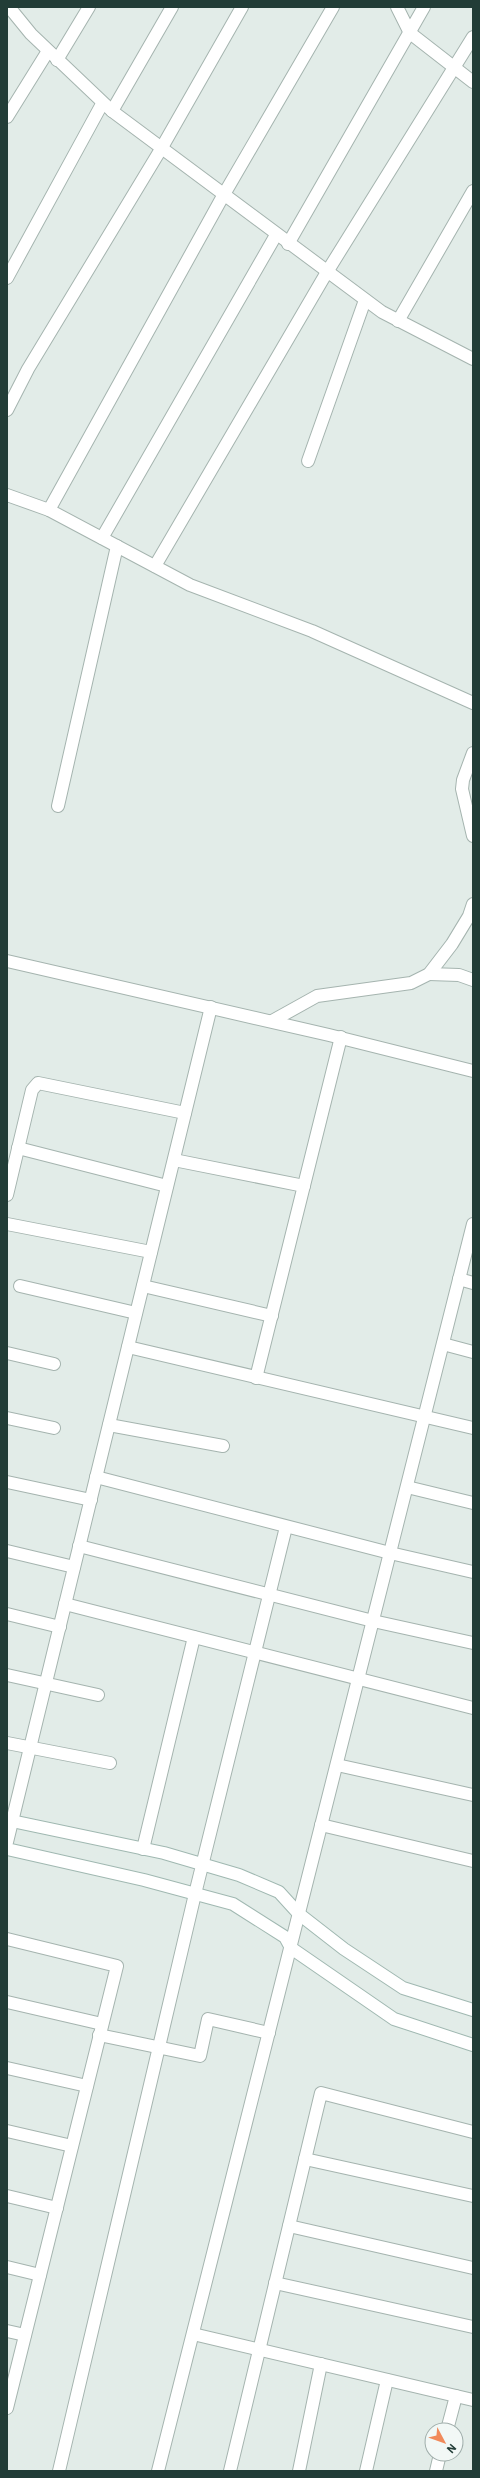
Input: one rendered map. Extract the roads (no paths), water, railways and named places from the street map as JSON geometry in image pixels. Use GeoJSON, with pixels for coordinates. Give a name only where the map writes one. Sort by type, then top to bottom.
{"type":"FeatureCollection","features":[{"type":"Feature","properties":{"kind":"street"},"geometry":{"type":"LineString","coordinates":[[9,7],[31,34],[102,104],[161,149],[365,300],[398,321],[473,359]]}},
{"type":"Feature","properties":{"kind":"street"},"geometry":{"type":"LineString","coordinates":[[57,60],[89,7]]}},
{"type":"Feature","properties":{"kind":"street"},"geometry":{"type":"LineString","coordinates":[[112,111],[172,7]]}},
{"type":"Feature","properties":{"kind":"street"},"geometry":{"type":"LineString","coordinates":[[7,410],[28,369],[161,149],[242,7]]}},
{"type":"Feature","properties":{"kind":"street"},"geometry":{"type":"LineString","coordinates":[[49,510],[223,196],[333,7]]}},
{"type":"Feature","properties":{"kind":"street"},"geometry":{"type":"LineString","coordinates":[[397,7],[410,33],[473,82]]}},
{"type":"Feature","properties":{"kind":"street"},"geometry":{"type":"LineString","coordinates":[[288,244],[424,7]]}},
{"type":"Feature","properties":{"kind":"street"},"geometry":{"type":"LineString","coordinates":[[155,566],[327,272],[456,68],[473,37]]}},
{"type":"Feature","properties":{"kind":"street"},"geometry":{"type":"LineString","coordinates":[[7,117],[48,51]]}},
{"type":"Feature","properties":{"kind":"street"},"geometry":{"type":"LineString","coordinates":[[7,278],[102,104]]}},
{"type":"Feature","properties":{"kind":"street"},"geometry":{"type":"LineString","coordinates":[[398,321],[473,191]]}},
{"type":"Feature","properties":{"kind":"street"},"geometry":{"type":"LineString","coordinates":[[102,538],[276,235]]}},
{"type":"Feature","properties":{"kind":"street"},"geometry":{"type":"LineString","coordinates":[[308,461],[365,300]]}},
{"type":"Feature","properties":{"kind":"street"},"geometry":{"type":"LineString","coordinates":[[7,495],[49,510],[190,585],[312,631],[473,703]]}},
{"type":"Feature","properties":{"kind":"street"},"geometry":{"type":"LineString","coordinates":[[58,806],[117,546]]}},
{"type":"Feature","properties":{"kind":"street"},"geometry":{"type":"LineString","coordinates":[[473,753],[462,780],[462,789],[473,836]]}},
{"type":"Feature","properties":{"kind":"street"},"geometry":{"type":"LineString","coordinates":[[272,1021],[317,996],[411,983],[429,974],[452,944],[469,916],[473,904]]}},
{"type":"Feature","properties":{"kind":"street"},"geometry":{"type":"LineString","coordinates":[[7,961],[341,1037],[473,1071]]}},
{"type":"Feature","properties":{"kind":"street"},"geometry":{"type":"LineString","coordinates":[[429,974],[459,975],[473,980]]}},
{"type":"Feature","properties":{"kind":"street"},"geometry":{"type":"LineString","coordinates":[[7,1842],[10,1821],[30,1749],[211,1007]]}},
{"type":"Feature","properties":{"kind":"street"},"geometry":{"type":"LineString","coordinates":[[256,1378],[341,1037]]}},
{"type":"Feature","properties":{"kind":"street"},"geometry":{"type":"LineString","coordinates":[[7,1195],[32,1090],[38,1082],[185,1113]]}},
{"type":"Feature","properties":{"kind":"street"},"geometry":{"type":"LineString","coordinates":[[18,1148],[167,1186]]}},
{"type":"Feature","properties":{"kind":"street"},"geometry":{"type":"LineString","coordinates":[[174,1160],[304,1186]]}},
{"type":"Feature","properties":{"kind":"street"},"geometry":{"type":"LineString","coordinates":[[7,1224],[151,1252]]}},
{"type":"Feature","properties":{"kind":"street"},"geometry":{"type":"LineString","coordinates":[[158,2471],[473,1224]]}},
{"type":"Feature","properties":{"kind":"street"},"geometry":{"type":"LineString","coordinates":[[459,1279],[473,1283]]}},
{"type":"Feature","properties":{"kind":"street"},"geometry":{"type":"LineString","coordinates":[[20,1286],[136,1313]]}},
{"type":"Feature","properties":{"kind":"street"},"geometry":{"type":"LineString","coordinates":[[143,1286],[272,1316]]}},
{"type":"Feature","properties":{"kind":"street"},"geometry":{"type":"LineString","coordinates":[[443,1344],[473,1352]]}},
{"type":"Feature","properties":{"kind":"street"},"geometry":{"type":"LineString","coordinates":[[128,1347],[424,1418],[473,1428]]}},
{"type":"Feature","properties":{"kind":"street"},"geometry":{"type":"LineString","coordinates":[[7,1353],[54,1364]]}},
{"type":"Feature","properties":{"kind":"street"},"geometry":{"type":"LineString","coordinates":[[7,1418],[54,1428]]}},
{"type":"Feature","properties":{"kind":"street"},"geometry":{"type":"LineString","coordinates":[[109,1425],[223,1446]]}},
{"type":"Feature","properties":{"kind":"street"},"geometry":{"type":"LineString","coordinates":[[96,1477],[286,1527],[473,1572]]}},
{"type":"Feature","properties":{"kind":"street"},"geometry":{"type":"LineString","coordinates":[[7,1482],[91,1500]]}},
{"type":"Feature","properties":{"kind":"street"},"geometry":{"type":"LineString","coordinates":[[407,1487],[473,1503]]}},
{"type":"Feature","properties":{"kind":"street"},"geometry":{"type":"LineString","coordinates":[[59,2471],[196,1894],[286,1527]]}},
{"type":"Feature","properties":{"kind":"street"},"geometry":{"type":"LineString","coordinates":[[79,1546],[373,1621],[473,1643]]}},
{"type":"Feature","properties":{"kind":"street"},"geometry":{"type":"LineString","coordinates":[[7,1551],[74,1567]]}},
{"type":"Feature","properties":{"kind":"street"},"geometry":{"type":"LineString","coordinates":[[65,1604],[358,1680],[473,1708]]}},
{"type":"Feature","properties":{"kind":"street"},"geometry":{"type":"LineString","coordinates":[[7,1614],[60,1627]]}},
{"type":"Feature","properties":{"kind":"street"},"geometry":{"type":"LineString","coordinates":[[143,1849],[194,1637]]}},
{"type":"Feature","properties":{"kind":"street"},"geometry":{"type":"LineString","coordinates":[[7,1675],[98,1695]]}},
{"type":"Feature","properties":{"kind":"street"},"geometry":{"type":"LineString","coordinates":[[7,1744],[110,1763]]}},
{"type":"Feature","properties":{"kind":"street"},"geometry":{"type":"LineString","coordinates":[[337,1765],[473,1795]]}},
{"type":"Feature","properties":{"kind":"street"},"geometry":{"type":"LineString","coordinates":[[10,1821],[143,1849],[239,1875],[279,1892],[299,1914],[344,1949],[403,1988],[473,2010]]}},
{"type":"Feature","properties":{"kind":"street"},"geometry":{"type":"LineString","coordinates":[[321,1825],[473,1861]]}},
{"type":"Feature","properties":{"kind":"street"},"geometry":{"type":"LineString","coordinates":[[7,1849],[144,1880],[233,1904],[285,1937],[291,1948],[394,2019],[473,2045]]}},
{"type":"Feature","properties":{"kind":"street"},"geometry":{"type":"LineString","coordinates":[[7,1939],[117,1966],[8,2403]]}},
{"type":"Feature","properties":{"kind":"street"},"geometry":{"type":"LineString","coordinates":[[7,2002],[159,2048],[200,2056],[208,2019],[269,2033]]}},
{"type":"Feature","properties":{"kind":"street"},"geometry":{"type":"LineString","coordinates":[[7,2068],[87,2086]]}},
{"type":"Feature","properties":{"kind":"street"},"geometry":{"type":"LineString","coordinates":[[230,2471],[321,2093],[473,2132]]}},
{"type":"Feature","properties":{"kind":"street"},"geometry":{"type":"LineString","coordinates":[[7,2131],[72,2146]]}},
{"type":"Feature","properties":{"kind":"street"},"geometry":{"type":"LineString","coordinates":[[305,2159],[473,2196]]}},
{"type":"Feature","properties":{"kind":"street"},"geometry":{"type":"LineString","coordinates":[[7,2196],[57,2208]]}},
{"type":"Feature","properties":{"kind":"street"},"geometry":{"type":"LineString","coordinates":[[289,2226],[473,2268]]}},
{"type":"Feature","properties":{"kind":"street"},"geometry":{"type":"LineString","coordinates":[[7,2267],[40,2275]]}},
{"type":"Feature","properties":{"kind":"street"},"geometry":{"type":"LineString","coordinates":[[275,2283],[473,2328]]}},
{"type":"Feature","properties":{"kind":"street"},"geometry":{"type":"LineString","coordinates":[[7,2331],[25,2335]]}},
{"type":"Feature","properties":{"kind":"street"},"geometry":{"type":"LineString","coordinates":[[193,2334],[473,2400]]}},
{"type":"Feature","properties":{"kind":"street"},"geometry":{"type":"LineString","coordinates":[[299,2471],[321,2364]]}},
{"type":"Feature","properties":{"kind":"street"},"geometry":{"type":"LineString","coordinates":[[366,2471],[388,2380]]}},
{"type":"Feature","properties":{"kind":"street"},"geometry":{"type":"LineString","coordinates":[[449,2422],[456,2396]]}}]}
